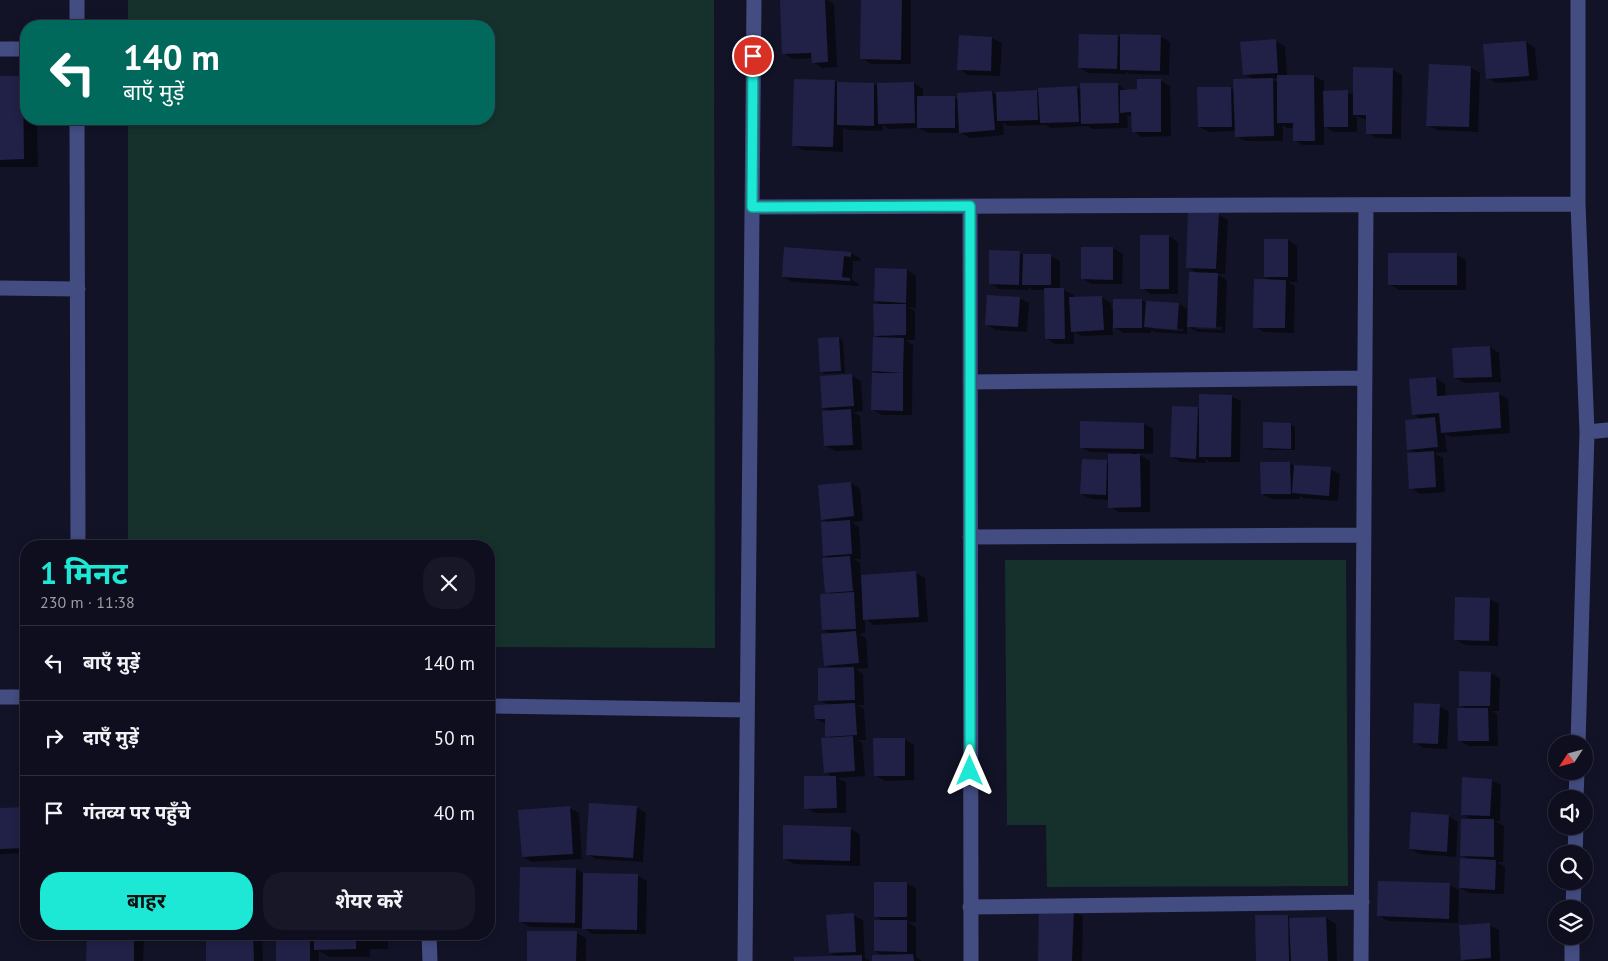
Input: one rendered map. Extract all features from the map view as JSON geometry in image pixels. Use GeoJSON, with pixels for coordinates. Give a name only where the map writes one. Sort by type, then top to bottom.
{"type":"FeatureCollection","features":[{"type":"Feature","properties":{"kind":"street"},"geometry":{"type":"LineString","coordinates":[[77,0],[77,20]]}},
{"type":"Feature","properties":{"kind":"street"},"geometry":{"type":"LineString","coordinates":[[744,961],[754,0]]}},
{"type":"Feature","properties":{"kind":"street"},"geometry":{"type":"LineString","coordinates":[[1578,0],[1578,204],[1587,432],[1578,735]]}},
{"type":"Feature","properties":{"kind":"street"},"geometry":{"type":"LineString","coordinates":[[0,49],[20,49]]}},
{"type":"Feature","properties":{"kind":"street"},"geometry":{"type":"LineString","coordinates":[[77,125],[78,540]]}},
{"type":"Feature","properties":{"kind":"street"},"geometry":{"type":"LineString","coordinates":[[752,207],[1578,204]]}},
{"type":"Feature","properties":{"kind":"street"},"geometry":{"type":"LineString","coordinates":[[1361,961],[1366,205]]}},
{"type":"Feature","properties":{"kind":"street"},"geometry":{"type":"LineString","coordinates":[[970,206],[970,961]]}},
{"type":"Feature","properties":{"kind":"street"},"geometry":{"type":"LineString","coordinates":[[0,288],[78,289]]}},
{"type":"Feature","properties":{"kind":"street"},"geometry":{"type":"LineString","coordinates":[[970,382],[1365,378]]}},
{"type":"Feature","properties":{"kind":"street"},"geometry":{"type":"LineString","coordinates":[[1587,432],[1608,430]]}},
{"type":"Feature","properties":{"kind":"street"},"geometry":{"type":"LineString","coordinates":[[970,537],[1364,535]]}},
{"type":"Feature","properties":{"kind":"street"},"geometry":{"type":"LineString","coordinates":[[0,697],[20,697]]}},
{"type":"Feature","properties":{"kind":"street"},"geometry":{"type":"LineString","coordinates":[[495,706],[747,710]]}},
{"type":"Feature","properties":{"kind":"street"},"geometry":{"type":"LineString","coordinates":[[970,907],[1362,902]]}},
{"type":"Feature","properties":{"kind":"street"},"geometry":{"type":"LineString","coordinates":[[429,940],[430,961]]}},
{"type":"Feature","properties":{"kind":"street"},"geometry":{"type":"LineString","coordinates":[[1572,945],[1572,961]]}},
{"type":"Feature","properties":{"kind":"green space"},"geometry":{"type":"Polygon","coordinates":[[[128,0],[714,0],[715,648],[495,647],[495,540],[128,540],[128,125],[495,125],[495,20],[128,20],[128,0]]]}},
{"type":"Feature","properties":{"kind":"green space"},"geometry":{"type":"Polygon","coordinates":[[[1005,560],[1346,560],[1348,886],[1047,887],[1046,825],[1007,825],[1005,560]]]}},
{"type":"Feature","properties":{"kind":"building"},"geometry":{"type":"Polygon","coordinates":[[[780,0],[825,0],[828,62],[812,63],[811,53],[782,54],[780,0]]]}},
{"type":"Feature","properties":{"kind":"building"},"geometry":{"type":"Polygon","coordinates":[[[861,0],[902,0],[901,60],[860,59],[861,0]]]}},
{"type":"Feature","properties":{"kind":"building"},"geometry":{"type":"Polygon","coordinates":[[[1079,34],[1118,35],[1117,69],[1078,68],[1079,34]]]}},
{"type":"Feature","properties":{"kind":"building"},"geometry":{"type":"Polygon","coordinates":[[[1120,34],[1161,35],[1160,71],[1120,70],[1120,34]]]}},
{"type":"Feature","properties":{"kind":"building"},"geometry":{"type":"Polygon","coordinates":[[[959,35],[992,37],[991,71],[957,70],[959,35]]]}},
{"type":"Feature","properties":{"kind":"building"},"geometry":{"type":"Polygon","coordinates":[[[1276,39],[1278,73],[1243,75],[1240,42],[1276,39]]]}},
{"type":"Feature","properties":{"kind":"building"},"geometry":{"type":"Polygon","coordinates":[[[1526,41],[1529,76],[1486,79],[1483,44],[1526,41]]]}},
{"type":"Feature","properties":{"kind":"building"},"geometry":{"type":"Polygon","coordinates":[[[1429,64],[1471,66],[1469,127],[1426,126],[1429,64]]]}},
{"type":"Feature","properties":{"kind":"building"},"geometry":{"type":"Polygon","coordinates":[[[1353,67],[1393,68],[1392,134],[1366,134],[1366,115],[1353,115],[1353,67]]]}},
{"type":"Feature","properties":{"kind":"building"},"geometry":{"type":"Polygon","coordinates":[[[1277,75],[1314,75],[1315,141],[1293,141],[1293,123],[1277,123],[1277,75]]]}},
{"type":"Feature","properties":{"kind":"building"},"geometry":{"type":"Polygon","coordinates":[[[0,76],[20,76],[20,125],[24,125],[24,159],[0,160],[0,76]]]}},
{"type":"Feature","properties":{"kind":"building"},"geometry":{"type":"Polygon","coordinates":[[[1273,78],[1274,136],[1235,137],[1233,79],[1273,78]]]}},
{"type":"Feature","properties":{"kind":"building"},"geometry":{"type":"Polygon","coordinates":[[[794,79],[835,80],[833,147],[792,146],[794,79]]]}},
{"type":"Feature","properties":{"kind":"building"},"geometry":{"type":"Polygon","coordinates":[[[1137,79],[1161,79],[1161,132],[1132,132],[1131,112],[1120,113],[1120,90],[1137,89],[1137,79]]]}},
{"type":"Feature","properties":{"kind":"building"},"geometry":{"type":"Polygon","coordinates":[[[837,82],[874,83],[874,126],[837,125],[837,82]]]}},
{"type":"Feature","properties":{"kind":"building"},"geometry":{"type":"Polygon","coordinates":[[[914,82],[915,123],[878,124],[877,83],[914,82]]]}},
{"type":"Feature","properties":{"kind":"building"},"geometry":{"type":"Polygon","coordinates":[[[1080,83],[1118,83],[1119,123],[1081,124],[1080,83]]]}},
{"type":"Feature","properties":{"kind":"building"},"geometry":{"type":"Polygon","coordinates":[[[1077,86],[1079,122],[1040,123],[1038,88],[1077,86]]]}},
{"type":"Feature","properties":{"kind":"building"},"geometry":{"type":"Polygon","coordinates":[[[1197,87],[1231,87],[1232,127],[1198,127],[1197,87]]]}},
{"type":"Feature","properties":{"kind":"building"},"geometry":{"type":"Polygon","coordinates":[[[1037,90],[1038,120],[997,121],[996,92],[1037,90]]]}},
{"type":"Feature","properties":{"kind":"building"},"geometry":{"type":"Polygon","coordinates":[[[1348,90],[1348,127],[1324,127],[1323,91],[1348,90]]]}},
{"type":"Feature","properties":{"kind":"building"},"geometry":{"type":"Polygon","coordinates":[[[992,91],[995,130],[959,133],[957,93],[992,91]]]}},
{"type":"Feature","properties":{"kind":"building"},"geometry":{"type":"Polygon","coordinates":[[[917,96],[955,96],[955,128],[917,128],[917,96]]]}},
{"type":"Feature","properties":{"kind":"building"},"geometry":{"type":"Polygon","coordinates":[[[1188,212],[1219,213],[1216,269],[1186,268],[1188,212]]]}},
{"type":"Feature","properties":{"kind":"building"},"geometry":{"type":"Polygon","coordinates":[[[1140,235],[1169,235],[1169,289],[1140,289],[1140,235]]]}},
{"type":"Feature","properties":{"kind":"building"},"geometry":{"type":"Polygon","coordinates":[[[1264,239],[1288,239],[1288,277],[1264,277],[1264,239]]]}},
{"type":"Feature","properties":{"kind":"building"},"geometry":{"type":"Polygon","coordinates":[[[784,247],[851,252],[851,257],[844,256],[842,277],[850,278],[850,281],[782,277],[784,247]]]}},
{"type":"Feature","properties":{"kind":"building"},"geometry":{"type":"Polygon","coordinates":[[[1081,247],[1113,247],[1113,280],[1081,279],[1081,247]]]}},
{"type":"Feature","properties":{"kind":"building"},"geometry":{"type":"Polygon","coordinates":[[[989,250],[1020,251],[1019,285],[989,284],[989,250]]]}},
{"type":"Feature","properties":{"kind":"building"},"geometry":{"type":"Polygon","coordinates":[[[1388,253],[1457,253],[1457,285],[1388,285],[1388,253]]]}},
{"type":"Feature","properties":{"kind":"building"},"geometry":{"type":"Polygon","coordinates":[[[1023,254],[1051,254],[1051,285],[1022,285],[1023,254]]]}},
{"type":"Feature","properties":{"kind":"building"},"geometry":{"type":"Polygon","coordinates":[[[875,268],[907,269],[906,303],[874,301],[875,268]]]}},
{"type":"Feature","properties":{"kind":"building"},"geometry":{"type":"Polygon","coordinates":[[[1189,272],[1218,273],[1216,328],[1187,327],[1189,272]]]}},
{"type":"Feature","properties":{"kind":"building"},"geometry":{"type":"Polygon","coordinates":[[[1254,279],[1286,280],[1285,328],[1253,328],[1254,279]]]}},
{"type":"Feature","properties":{"kind":"building"},"geometry":{"type":"Polygon","coordinates":[[[1044,288],[1064,288],[1065,339],[1045,339],[1044,288]]]}},
{"type":"Feature","properties":{"kind":"building"},"geometry":{"type":"Polygon","coordinates":[[[987,295],[1020,297],[1018,327],[985,325],[987,295]]]}},
{"type":"Feature","properties":{"kind":"building"},"geometry":{"type":"Polygon","coordinates":[[[1102,296],[1104,330],[1071,332],[1069,297],[1102,296]]]}},
{"type":"Feature","properties":{"kind":"building"},"geometry":{"type":"Polygon","coordinates":[[[1113,299],[1142,299],[1142,328],[1113,328],[1113,299]]]}},
{"type":"Feature","properties":{"kind":"building"},"geometry":{"type":"Polygon","coordinates":[[[1146,301],[1179,303],[1177,330],[1144,327],[1146,301]]]}},
{"type":"Feature","properties":{"kind":"building"},"geometry":{"type":"Polygon","coordinates":[[[873,304],[906,304],[906,335],[874,336],[873,304]]]}},
{"type":"Feature","properties":{"kind":"building"},"geometry":{"type":"Polygon","coordinates":[[[839,337],[841,371],[820,372],[818,338],[839,337]]]}},
{"type":"Feature","properties":{"kind":"building"},"geometry":{"type":"Polygon","coordinates":[[[873,337],[904,338],[903,373],[872,371],[873,337]]]}},
{"type":"Feature","properties":{"kind":"building"},"geometry":{"type":"Polygon","coordinates":[[[1490,346],[1492,377],[1454,378],[1452,348],[1490,346]]]}},
{"type":"Feature","properties":{"kind":"building"},"geometry":{"type":"Polygon","coordinates":[[[872,373],[903,373],[903,411],[871,410],[872,373]]]}},
{"type":"Feature","properties":{"kind":"building"},"geometry":{"type":"Polygon","coordinates":[[[852,374],[854,406],[822,408],[820,376],[852,374]]]}},
{"type":"Feature","properties":{"kind":"building"},"geometry":{"type":"Polygon","coordinates":[[[1436,377],[1437,396],[1499,392],[1501,428],[1441,433],[1439,413],[1412,415],[1409,379],[1436,377]]]}},
{"type":"Feature","properties":{"kind":"building"},"geometry":{"type":"Polygon","coordinates":[[[1199,394],[1232,395],[1231,457],[1199,457],[1199,394]]]}},
{"type":"Feature","properties":{"kind":"building"},"geometry":{"type":"Polygon","coordinates":[[[1172,406],[1198,407],[1196,459],[1170,457],[1172,406]]]}},
{"type":"Feature","properties":{"kind":"building"},"geometry":{"type":"Polygon","coordinates":[[[851,409],[853,445],[824,446],[822,411],[851,409]]]}},
{"type":"Feature","properties":{"kind":"building"},"geometry":{"type":"Polygon","coordinates":[[[1435,417],[1438,447],[1407,450],[1405,420],[1435,417]]]}},
{"type":"Feature","properties":{"kind":"building"},"geometry":{"type":"Polygon","coordinates":[[[1080,421],[1144,423],[1144,449],[1080,448],[1080,421]]]}},
{"type":"Feature","properties":{"kind":"building"},"geometry":{"type":"Polygon","coordinates":[[[1263,422],[1291,423],[1291,449],[1263,448],[1263,422]]]}},
{"type":"Feature","properties":{"kind":"building"},"geometry":{"type":"Polygon","coordinates":[[[1434,451],[1436,487],[1409,489],[1407,453],[1434,451]]]}},
{"type":"Feature","properties":{"kind":"building"},"geometry":{"type":"Polygon","coordinates":[[[1108,454],[1140,454],[1141,507],[1108,508],[1108,454]]]}},
{"type":"Feature","properties":{"kind":"building"},"geometry":{"type":"Polygon","coordinates":[[[1082,459],[1107,460],[1106,495],[1080,494],[1082,459]]]}},
{"type":"Feature","properties":{"kind":"building"},"geometry":{"type":"Polygon","coordinates":[[[1260,462],[1290,462],[1291,494],[1261,494],[1260,462]]]}},
{"type":"Feature","properties":{"kind":"building"},"geometry":{"type":"Polygon","coordinates":[[[1294,465],[1331,467],[1329,496],[1292,493],[1294,465]]]}},
{"type":"Feature","properties":{"kind":"building"},"geometry":{"type":"Polygon","coordinates":[[[851,482],[854,516],[821,520],[818,485],[851,482]]]}},
{"type":"Feature","properties":{"kind":"building"},"geometry":{"type":"Polygon","coordinates":[[[850,520],[852,554],[823,556],[821,522],[850,520]]]}},
{"type":"Feature","properties":{"kind":"building"},"geometry":{"type":"Polygon","coordinates":[[[850,556],[853,591],[825,593],[822,558],[850,556]]]}},
{"type":"Feature","properties":{"kind":"building"},"geometry":{"type":"Polygon","coordinates":[[[916,571],[919,617],[863,620],[861,575],[916,571]]]}},
{"type":"Feature","properties":{"kind":"building"},"geometry":{"type":"Polygon","coordinates":[[[854,592],[856,629],[822,630],[820,594],[854,592]]]}},
{"type":"Feature","properties":{"kind":"building"},"geometry":{"type":"Polygon","coordinates":[[[1455,597],[1490,598],[1489,641],[1454,640],[1455,597]]]}},
{"type":"Feature","properties":{"kind":"building"},"geometry":{"type":"Polygon","coordinates":[[[856,631],[859,663],[824,666],[821,634],[856,631]]]}},
{"type":"Feature","properties":{"kind":"building"},"geometry":{"type":"Polygon","coordinates":[[[854,667],[855,700],[818,701],[818,668],[854,667]]]}},
{"type":"Feature","properties":{"kind":"building"},"geometry":{"type":"Polygon","coordinates":[[[1459,671],[1491,672],[1490,706],[1459,706],[1459,671]]]}},
{"type":"Feature","properties":{"kind":"building"},"geometry":{"type":"Polygon","coordinates":[[[855,703],[857,735],[825,737],[825,719],[815,719],[814,705],[855,703]]]}},
{"type":"Feature","properties":{"kind":"building"},"geometry":{"type":"Polygon","coordinates":[[[1414,703],[1440,704],[1438,744],[1413,743],[1414,703]]]}},
{"type":"Feature","properties":{"kind":"building"},"geometry":{"type":"Polygon","coordinates":[[[1457,708],[1488,708],[1489,741],[1458,741],[1457,708]]]}},
{"type":"Feature","properties":{"kind":"building"},"geometry":{"type":"Polygon","coordinates":[[[853,736],[855,771],[824,773],[821,738],[853,736]]]}},
{"type":"Feature","properties":{"kind":"building"},"geometry":{"type":"Polygon","coordinates":[[[873,738],[905,738],[905,776],[874,776],[873,738]]]}},
{"type":"Feature","properties":{"kind":"building"},"geometry":{"type":"Polygon","coordinates":[[[804,776],[836,776],[837,808],[804,809],[804,776]]]}},
{"type":"Feature","properties":{"kind":"building"},"geometry":{"type":"Polygon","coordinates":[[[1462,777],[1492,779],[1490,816],[1461,815],[1462,777]]]}},
{"type":"Feature","properties":{"kind":"building"},"geometry":{"type":"Polygon","coordinates":[[[589,803],[637,806],[633,858],[586,855],[589,803]]]}},
{"type":"Feature","properties":{"kind":"building"},"geometry":{"type":"Polygon","coordinates":[[[570,806],[573,854],[522,857],[518,810],[570,806]]]}},
{"type":"Feature","properties":{"kind":"building"},"geometry":{"type":"Polygon","coordinates":[[[20,807],[20,848],[0,849],[0,808],[20,807]]]}},
{"type":"Feature","properties":{"kind":"building"},"geometry":{"type":"Polygon","coordinates":[[[1411,812],[1449,815],[1447,852],[1409,849],[1411,812]]]}},
{"type":"Feature","properties":{"kind":"building"},"geometry":{"type":"Polygon","coordinates":[[[1461,819],[1494,819],[1494,857],[1460,856],[1461,819]]]}},
{"type":"Feature","properties":{"kind":"building"},"geometry":{"type":"Polygon","coordinates":[[[783,825],[851,827],[850,861],[783,859],[783,825]]]}},
{"type":"Feature","properties":{"kind":"building"},"geometry":{"type":"Polygon","coordinates":[[[1460,858],[1496,860],[1495,890],[1459,888],[1460,858]]]}},
{"type":"Feature","properties":{"kind":"building"},"geometry":{"type":"Polygon","coordinates":[[[520,867],[576,868],[575,923],[519,922],[520,867]]]}},
{"type":"Feature","properties":{"kind":"building"},"geometry":{"type":"Polygon","coordinates":[[[583,873],[638,874],[637,930],[582,929],[583,873]]]}},
{"type":"Feature","properties":{"kind":"building"},"geometry":{"type":"Polygon","coordinates":[[[1378,881],[1450,883],[1449,919],[1377,916],[1378,881]]]}},
{"type":"Feature","properties":{"kind":"building"},"geometry":{"type":"Polygon","coordinates":[[[874,882],[907,882],[907,917],[874,917],[874,882]]]}},
{"type":"Feature","properties":{"kind":"building"},"geometry":{"type":"Polygon","coordinates":[[[1039,908],[1074,909],[1072,961],[1038,961],[1039,908]]]}},
{"type":"Feature","properties":{"kind":"building"},"geometry":{"type":"Polygon","coordinates":[[[854,913],[856,952],[829,953],[826,915],[854,913]]]}},
{"type":"Feature","properties":{"kind":"building"},"geometry":{"type":"Polygon","coordinates":[[[1255,915],[1288,915],[1289,961],[1256,961],[1255,915]]]}},
{"type":"Feature","properties":{"kind":"building"},"geometry":{"type":"Polygon","coordinates":[[[1326,917],[1328,961],[1291,961],[1289,918],[1326,917]]]}},
{"type":"Feature","properties":{"kind":"building"},"geometry":{"type":"Polygon","coordinates":[[[874,920],[907,920],[907,952],[874,951],[874,920]]]}},
{"type":"Feature","properties":{"kind":"building"},"geometry":{"type":"Polygon","coordinates":[[[1490,923],[1491,958],[1461,960],[1459,925],[1490,923]]]}},
{"type":"Feature","properties":{"kind":"building"},"geometry":{"type":"Polygon","coordinates":[[[527,931],[577,931],[576,961],[527,961],[527,931]]]}},
{"type":"Feature","properties":{"kind":"building"},"geometry":{"type":"Polygon","coordinates":[[[87,940],[134,940],[134,961],[86,961],[87,940]]]}},
{"type":"Feature","properties":{"kind":"building"},"geometry":{"type":"Polygon","coordinates":[[[206,940],[253,940],[254,961],[206,961],[206,940]]]}},
{"type":"Feature","properties":{"kind":"building"},"geometry":{"type":"Polygon","coordinates":[[[276,940],[310,940],[310,961],[276,961],[276,940]]]}},
{"type":"Feature","properties":{"kind":"building"},"geometry":{"type":"Polygon","coordinates":[[[314,940],[374,940],[356,941],[356,949],[314,950],[314,940]]]}},
{"type":"Feature","properties":{"kind":"building"},"geometry":{"type":"Polygon","coordinates":[[[913,954],[914,961],[872,961],[872,955],[913,954]]]}},
{"type":"Feature","properties":{"kind":"building"},"geometry":{"type":"Polygon","coordinates":[[[862,955],[862,961],[794,961],[794,957],[862,955]]]}},
{"type":"Feature","properties":{"kind":"route"},"geometry":{"type":"LineString","coordinates":[[753,56],[752,207],[970,206],[970,771]]}}]}
